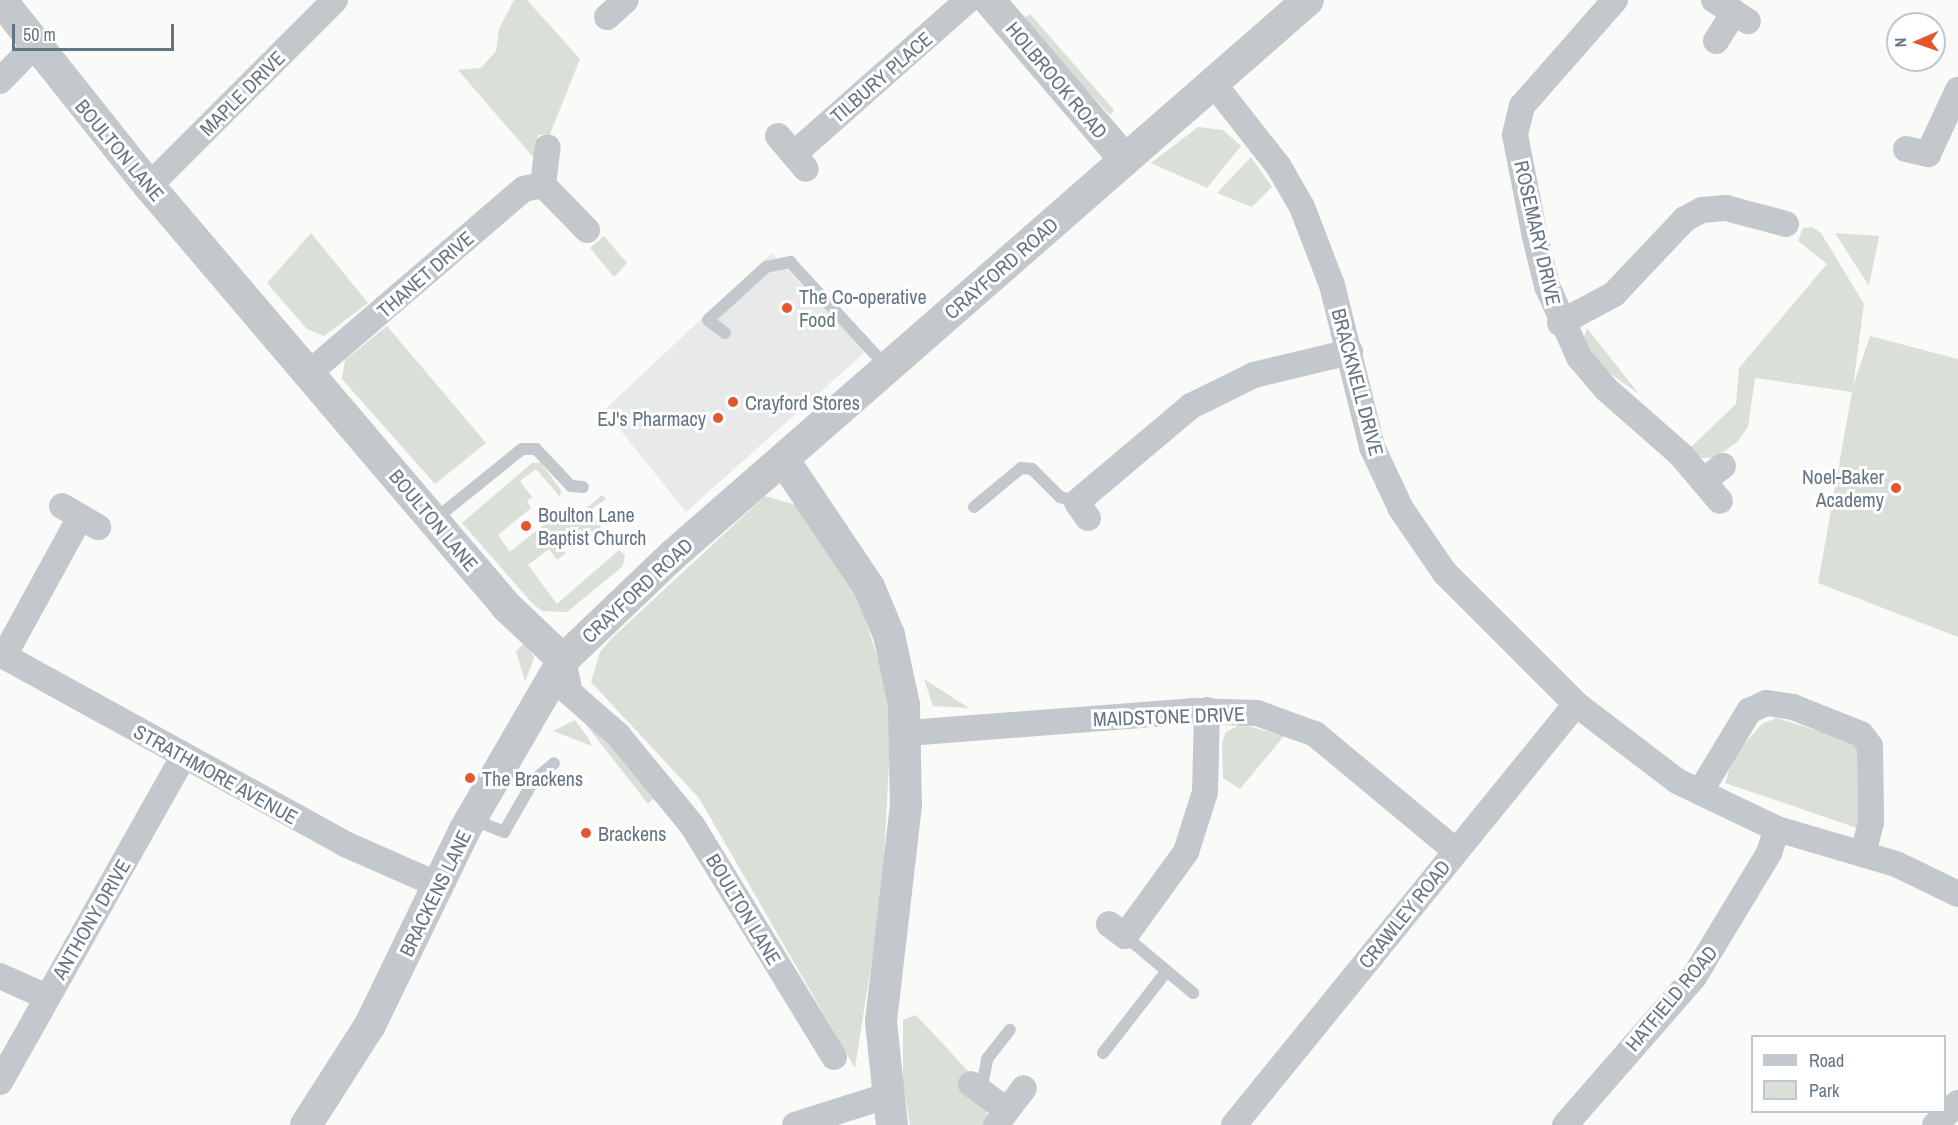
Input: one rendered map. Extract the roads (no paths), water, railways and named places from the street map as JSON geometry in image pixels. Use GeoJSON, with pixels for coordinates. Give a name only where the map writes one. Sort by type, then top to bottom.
{"type":"FeatureCollection","features":[{"type":"Feature","properties":{"kind":"street","name":"BOULTON LANE"},"geometry":{"type":"LineString","coordinates":[[1,0],[34,46],[150,186],[507,607],[563,660],[570,693],[618,735],[692,825],[834,1058]]}},
{"type":"Feature","properties":{"kind":"street","name":"MAPLE DRIVE"},"geometry":{"type":"LineString","coordinates":[[150,186],[335,0]]}},
{"type":"Feature","properties":{"kind":"street","name":"TILBURY PLACE"},"geometry":{"type":"LineString","coordinates":[[793,153],[968,0]]}},
{"type":"Feature","properties":{"kind":"street","name":"HOLBROOK ROAD"},"geometry":{"type":"LineString","coordinates":[[989,0],[1125,160]]}},
{"type":"Feature","properties":{"kind":"street","name":"CRAYFORD ROAD"},"geometry":{"type":"LineString","coordinates":[[563,660],[783,459],[1308,0]]}},
{"type":"Feature","properties":{"kind":"street","name":"ROSEMARY DRIVE"},"geometry":{"type":"LineString","coordinates":[[1615,0],[1530,93],[1518,120],[1515,135],[1535,237],[1560,322],[1606,388],[1713,473],[1720,501]]}},
{"type":"Feature","properties":{"kind":"street"},"geometry":{"type":"LineString","coordinates":[[1716,41],[1732,11]]}},
{"type":"Feature","properties":{"kind":"street"},"geometry":{"type":"LineString","coordinates":[[0,81],[34,46]]}},
{"type":"Feature","properties":{"kind":"street","name":"BRACKNELL DRIVE"},"geometry":{"type":"LineString","coordinates":[[1214,84],[1279,167],[1302,207],[1322,253],[1350,352],[1372,447],[1425,547],[1473,603],[1576,704],[1646,761],[1700,792],[1777,830],[1863,854],[1958,894]]}},
{"type":"Feature","properties":{"kind":"street"},"geometry":{"type":"LineString","coordinates":[[1906,149],[1928,154],[1958,90]]}},
{"type":"Feature","properties":{"kind":"street"},"geometry":{"type":"LineString","coordinates":[[548,147],[543,185],[587,230]]}},
{"type":"Feature","properties":{"kind":"street","name":"THANET DRIVE"},"geometry":{"type":"LineString","coordinates":[[309,373],[524,189],[543,185]]}},
{"type":"Feature","properties":{"kind":"street"},"geometry":{"type":"LineString","coordinates":[[1560,322],[1614,294],[1685,219],[1702,210],[1726,208],[1786,224]]}},
{"type":"Feature","properties":{"kind":"street"},"geometry":{"type":"LineString","coordinates":[[1083,510],[1191,406],[1254,375],[1350,352]]}},
{"type":"Feature","properties":{"kind":"street"},"geometry":{"type":"LineString","coordinates":[[783,459],[869,587],[896,659],[908,733],[906,805],[881,1022],[889,1111],[795,1125]]}},
{"type":"Feature","properties":{"kind":"street"},"geometry":{"type":"LineString","coordinates":[[2,655],[80,516]]}},
{"type":"Feature","properties":{"kind":"street","name":"STRATHMORE AVENUE"},"geometry":{"type":"LineString","coordinates":[[2,655],[183,757],[345,844],[438,885]]}},
{"type":"Feature","properties":{"kind":"street","name":"BRACKENS LANE"},"geometry":{"type":"LineString","coordinates":[[306,1125],[370,1025],[471,819],[563,660]]}},
{"type":"Feature","properties":{"kind":"street"},"geometry":{"type":"LineString","coordinates":[[1700,792],[1749,711],[1766,703],[1822,718],[1861,734],[1870,746],[1871,822],[1863,854]]}},
{"type":"Feature","properties":{"kind":"street","name":"CRAWLEY ROAD"},"geometry":{"type":"LineString","coordinates":[[1234,1125],[1576,704]]}},
{"type":"Feature","properties":{"kind":"street"},"geometry":{"type":"LineString","coordinates":[[1117,930],[1173,876],[1198,821],[1208,769],[1207,710]]}},
{"type":"Feature","properties":{"kind":"street","name":"MAIDSTONE DRIVE"},"geometry":{"type":"LineString","coordinates":[[908,733],[1207,710],[1257,713],[1308,729],[1456,851]]}},
{"type":"Feature","properties":{"kind":"street","name":"ANTHONY DRIVE"},"geometry":{"type":"LineString","coordinates":[[0,1082],[183,757]]}},
{"type":"Feature","properties":{"kind":"street","name":"HATFIELD ROAD"},"geometry":{"type":"LineString","coordinates":[[1565,1125],[1694,977],[1769,853],[1777,830]]}},
{"type":"Feature","properties":{"kind":"street"},"geometry":{"type":"LineString","coordinates":[[0,976],[47,997]]}},
{"type":"Feature","properties":{"kind":"street"},"geometry":{"type":"LineString","coordinates":[[976,1088],[1000,1117],[1024,1088]]}},
{"type":"Feature","properties":{"kind":"street"},"geometry":{"type":"LineString","coordinates":[[1935,1125],[1958,1103]]}},
{"type":"Feature","properties":{"kind":"lane"},"geometry":{"type":"LineString","coordinates":[[725,333],[708,320],[766,267],[790,262],[888,368]]}},
{"type":"Feature","properties":{"kind":"lane"},"geometry":{"type":"LineString","coordinates":[[434,520],[522,449],[536,448],[571,486],[583,487]]}},
{"type":"Feature","properties":{"kind":"lane"},"geometry":{"type":"LineString","coordinates":[[974,507],[1022,468],[1032,469],[1060,497],[1083,510]]}},
{"type":"Feature","properties":{"kind":"lane"},"geometry":{"type":"LineString","coordinates":[[471,819],[504,832],[534,780],[554,764]]}},
{"type":"Feature","properties":{"kind":"lane"},"geometry":{"type":"LineString","coordinates":[[1117,930],[1193,993]]}},
{"type":"Feature","properties":{"kind":"lane"},"geometry":{"type":"LineString","coordinates":[[1103,1053],[1166,972]]}},
{"type":"Feature","properties":{"kind":"lane"},"geometry":{"type":"LineString","coordinates":[[976,1088],[987,1059],[1010,1030]]}},
{"type":"Feature","properties":{"kind":"place","name":"The Co-operative Food"},"geometry":{"type":"Point","coordinates":[787,308]}},
{"type":"Feature","properties":{"kind":"place","name":"Crayford Stores"},"geometry":{"type":"Point","coordinates":[733,402]}},
{"type":"Feature","properties":{"kind":"place","name":"EJ's Pharmacy"},"geometry":{"type":"Point","coordinates":[718,418]}},
{"type":"Feature","properties":{"kind":"place","name":"Noel-Baker Academy"},"geometry":{"type":"Point","coordinates":[1896,488]}},
{"type":"Feature","properties":{"kind":"place","name":"Boulton Lane Baptist Church"},"geometry":{"type":"Point","coordinates":[526,526]}},
{"type":"Feature","properties":{"kind":"place","name":"The Brackens"},"geometry":{"type":"Point","coordinates":[470,778]}},
{"type":"Feature","properties":{"kind":"place","name":"Brackens"},"geometry":{"type":"Point","coordinates":[586,833]}}]}
